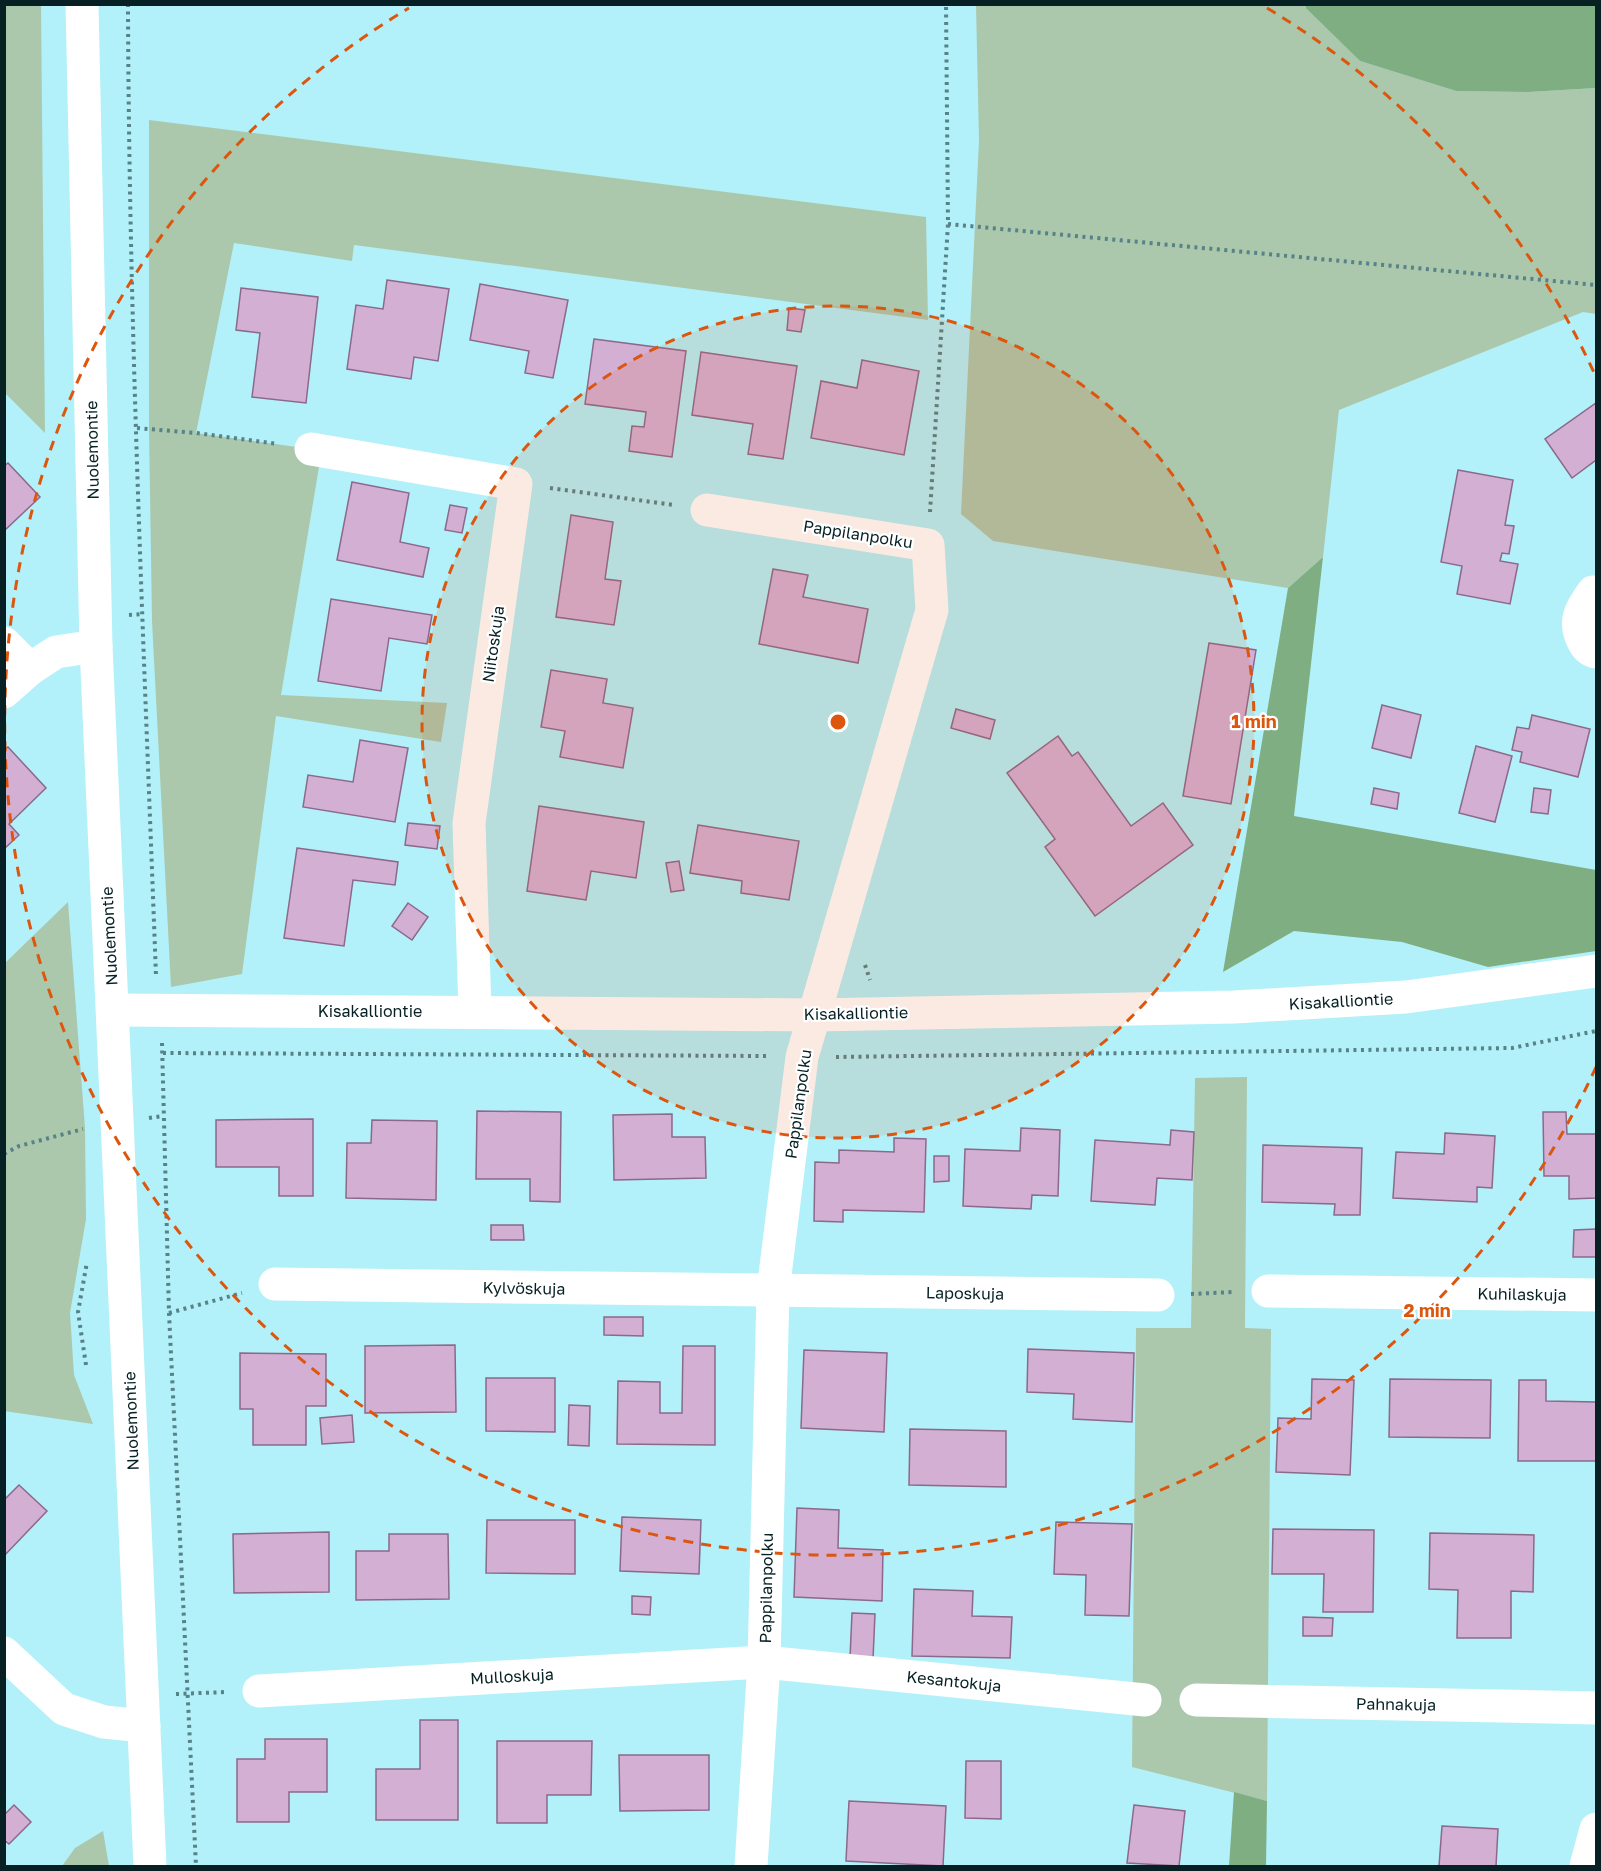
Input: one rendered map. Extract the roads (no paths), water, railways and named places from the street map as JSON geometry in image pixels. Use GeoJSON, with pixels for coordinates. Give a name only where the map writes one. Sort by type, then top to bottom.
{"type":"FeatureCollection","features":[{"type":"Feature","properties":{"kind":"street","name":"Nuolemontie"},"geometry":{"type":"LineString","coordinates":[[82,4],[96,646],[150,1866]]}},
{"type":"Feature","properties":{"kind":"street","name":"Niitoskuja"},"geometry":{"type":"LineString","coordinates":[[312,449],[516,484],[469,823],[475,1011]]}},
{"type":"Feature","properties":{"kind":"street","name":"Pappilanpolku"},"geometry":{"type":"LineString","coordinates":[[707,510],[927,545],[932,610],[802,1057],[773,1291],[764,1662],[751,1866]]}},
{"type":"Feature","properties":{"kind":"street"},"geometry":{"type":"LineString","coordinates":[[1596,592],[1593,592],[1582,608],[1577,626],[1584,643],[1590,651],[1596,652]]}},
{"type":"Feature","properties":{"kind":"street"},"geometry":{"type":"LineString","coordinates":[[4,643],[30,669]]}},
{"type":"Feature","properties":{"kind":"street"},"geometry":{"type":"LineString","coordinates":[[4,692],[30,669],[56,652],[96,646]]}},
{"type":"Feature","properties":{"kind":"street","name":"Kisakalliontie"},"geometry":{"type":"LineString","coordinates":[[112,1010],[815,1014],[1234,1007],[1407,997],[1596,971]]}},
{"type":"Feature","properties":{"kind":"street","name":"Kylvöskuja"},"geometry":{"type":"LineString","coordinates":[[275,1284],[773,1291]]}},
{"type":"Feature","properties":{"kind":"street","name":"Laposkuja"},"geometry":{"type":"LineString","coordinates":[[773,1291],[1158,1295]]}},
{"type":"Feature","properties":{"kind":"street","name":"Kuhilaskuja"},"geometry":{"type":"LineString","coordinates":[[1268,1291],[1596,1295]]}},
{"type":"Feature","properties":{"kind":"street"},"geometry":{"type":"LineString","coordinates":[[4,1653],[64,1709],[104,1722],[144,1726]]}},
{"type":"Feature","properties":{"kind":"street","name":"Mulloskuja"},"geometry":{"type":"LineString","coordinates":[[259,1691],[764,1662]]}},
{"type":"Feature","properties":{"kind":"street","name":"Kesantokuja"},"geometry":{"type":"LineString","coordinates":[[764,1662],[1145,1700]]}},
{"type":"Feature","properties":{"kind":"street","name":"Pahnakuja"},"geometry":{"type":"LineString","coordinates":[[1196,1700],[1596,1708]]}},
{"type":"Feature","properties":{"kind":"street"},"geometry":{"type":"LineString","coordinates":[[1586,1866],[1596,1829]]}}]}
